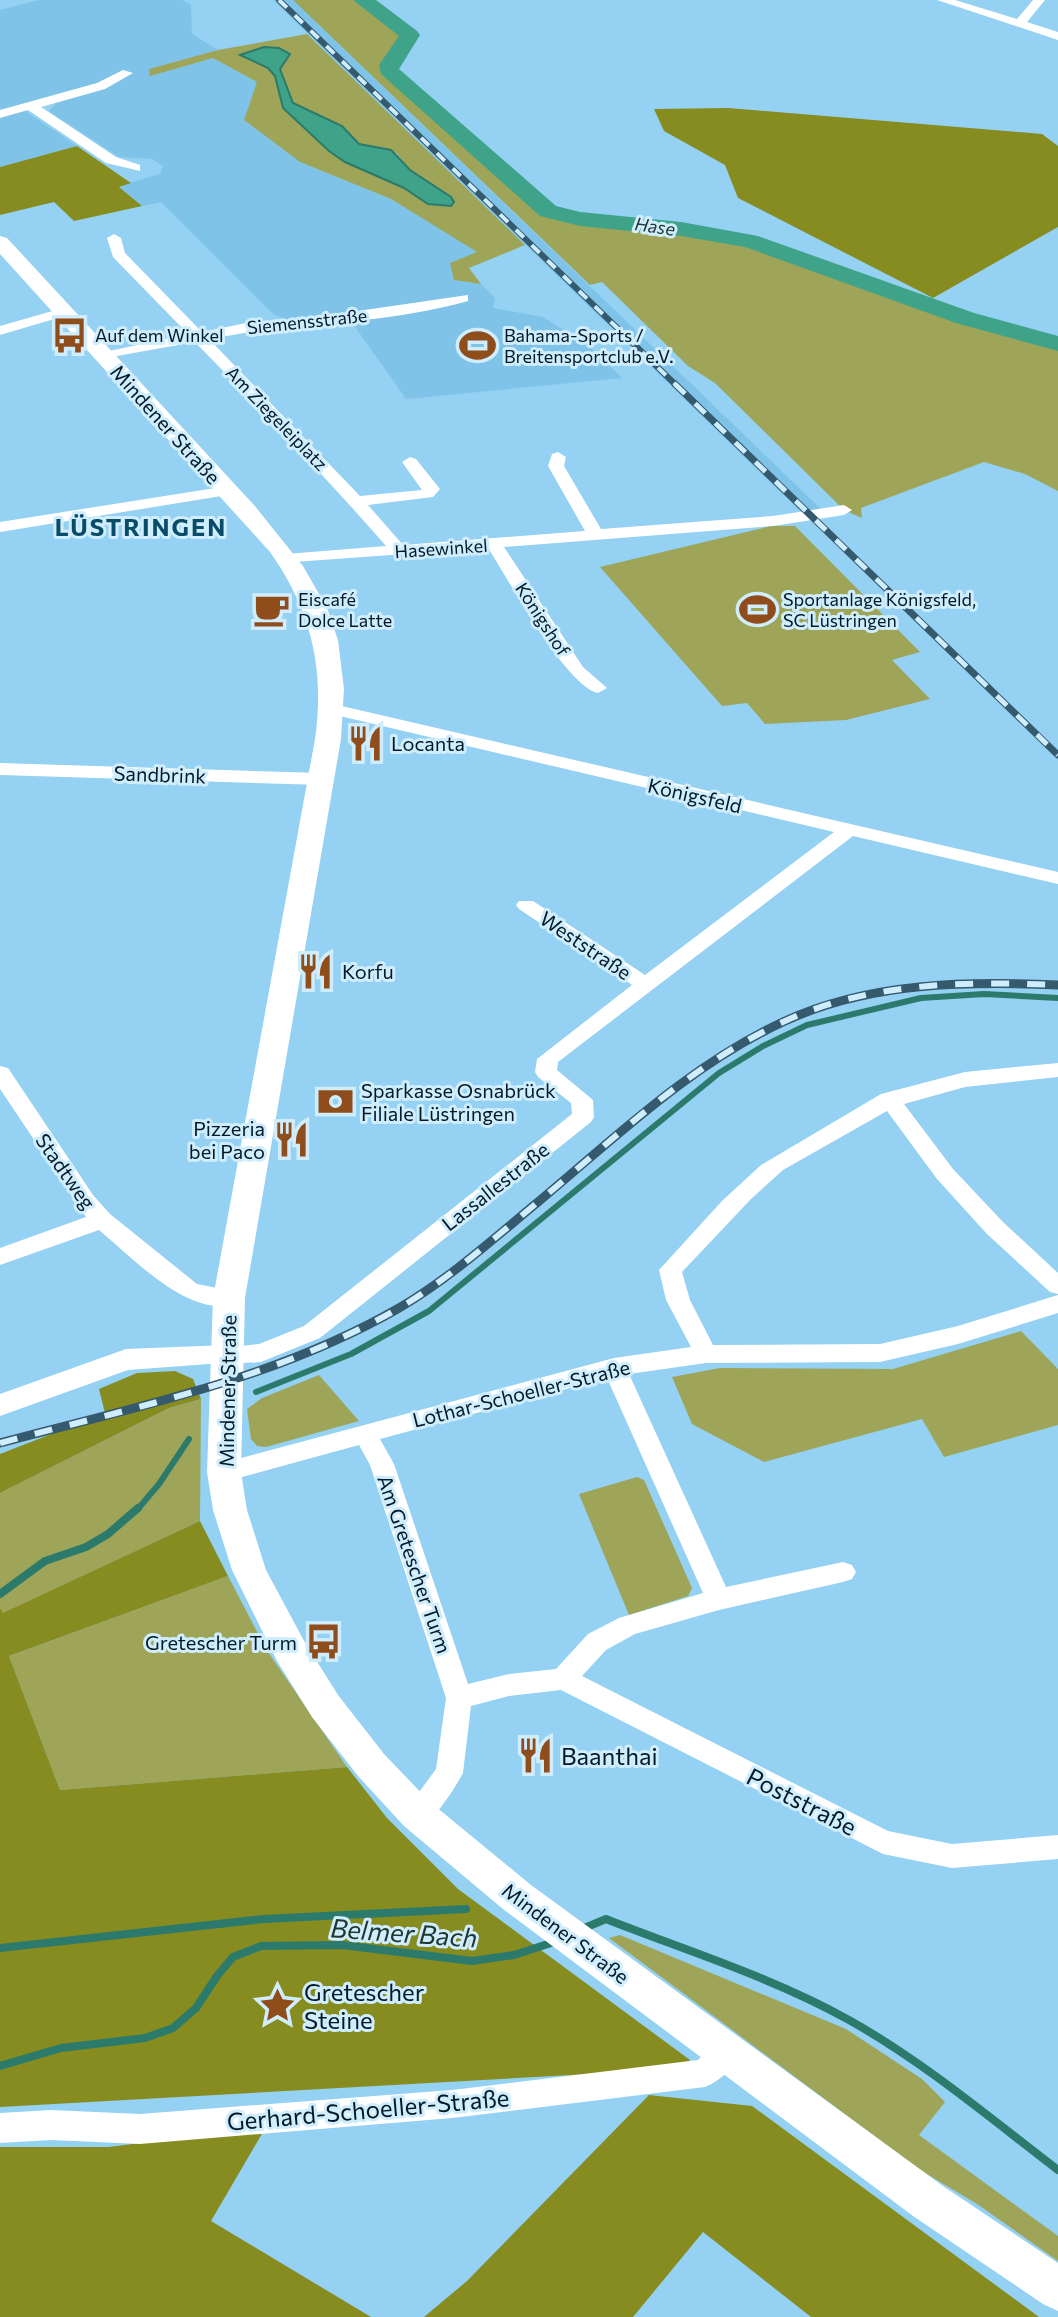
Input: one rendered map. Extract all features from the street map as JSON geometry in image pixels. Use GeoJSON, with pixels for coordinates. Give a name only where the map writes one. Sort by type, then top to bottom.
{"type":"FeatureCollection","features":[{"type":"Feature","properties":{"kind":"main road","name":"Mindener Straße"},"geometry":{"type":"LineString","coordinates":[[0,242],[228,491],[286,559],[299,577],[320,622],[333,683],[333,709],[229,1298],[226,1355],[224,1472],[233,1522],[249,1570],[290,1650],[371,1765],[417,1814],[517,1897],[726,2053],[928,2201],[1058,2289]]}},
{"type":"Feature","properties":{"kind":"street"},"geometry":{"type":"LineString","coordinates":[[943,0],[1058,36]]}},
{"type":"Feature","properties":{"kind":"street"},"geometry":{"type":"LineString","coordinates":[[1020,23],[1039,0]]}},
{"type":"Feature","properties":{"kind":"street"},"geometry":{"type":"LineString","coordinates":[[0,114],[101,86],[127,73]]}},
{"type":"Feature","properties":{"kind":"street"},"geometry":{"type":"LineString","coordinates":[[31,106],[111,160],[135,168]]}},
{"type":"Feature","properties":{"kind":"street","name":"Am Ziegeleiplatz"},"geometry":{"type":"LineString","coordinates":[[114,238],[118,254],[332,474],[353,502],[399,551]]}},
{"type":"Feature","properties":{"kind":"street","name":"Siemensstraße"},"geometry":{"type":"LineString","coordinates":[[105,356],[256,325],[289,325],[438,305],[463,298]]}},
{"type":"Feature","properties":{"kind":"street"},"geometry":{"type":"LineString","coordinates":[[0,331],[63,312]]}},
{"type":"Feature","properties":{"kind":"street"},"geometry":{"type":"LineString","coordinates":[[558,457],[556,466],[596,535]]}},
{"type":"Feature","properties":{"kind":"street"},"geometry":{"type":"LineString","coordinates":[[353,502],[427,494],[432,489],[410,462]]}},
{"type":"Feature","properties":{"kind":"street"},"geometry":{"type":"LineString","coordinates":[[0,527],[228,491]]}},
{"type":"Feature","properties":{"kind":"street","name":"Hasewinkel"},"geometry":{"type":"LineString","coordinates":[[286,559],[773,521],[844,510]]}},
{"type":"Feature","properties":{"kind":"street","name":"Königshof"},"geometry":{"type":"LineString","coordinates":[[494,544],[576,671],[598,688]]}},
{"type":"Feature","properties":{"kind":"street","name":"Königsfeld"},"geometry":{"type":"LineString","coordinates":[[333,709],[1058,878]]}},
{"type":"Feature","properties":{"kind":"street","name":"Sandbrink"},"geometry":{"type":"LineString","coordinates":[[0,769],[321,779]]}},
{"type":"Feature","properties":{"kind":"street","name":"Lassallestraße"},"geometry":{"type":"LineString","coordinates":[[226,1355],[261,1353],[312,1332],[583,1117],[582,1100],[546,1072],[548,1059],[847,831]]}},
{"type":"Feature","properties":{"kind":"street","name":"Weststraße"},"geometry":{"type":"LineString","coordinates":[[526,905],[646,985]]}},
{"type":"Feature","properties":{"kind":"street"},"geometry":{"type":"LineString","coordinates":[[706,1354],[678,1300],[670,1270],[771,1168],[868,1108],[889,1099],[956,1079],[1058,1070]]}},
{"type":"Feature","properties":{"kind":"street","name":"Stadtweg"},"geometry":{"type":"LineString","coordinates":[[0,1073],[85,1201],[102,1220],[190,1291],[229,1298]]}},
{"type":"Feature","properties":{"kind":"street"},"geometry":{"type":"LineString","coordinates":[[889,1099],[945,1174],[995,1228],[1058,1286]]}},
{"type":"Feature","properties":{"kind":"street"},"geometry":{"type":"LineString","coordinates":[[0,1257],[102,1220]]}},
{"type":"Feature","properties":{"kind":"street","name":"Lothar-Schoeller-Straße"},"geometry":{"type":"LineString","coordinates":[[224,1472],[614,1367],[706,1354],[880,1353],[958,1335],[1058,1304]]}},
{"type":"Feature","properties":{"kind":"street"},"geometry":{"type":"LineString","coordinates":[[0,1405],[126,1360],[226,1355]]}},
{"type":"Feature","properties":{"kind":"street"},"geometry":{"type":"LineString","coordinates":[[614,1367],[719,1599]]}},
{"type":"Feature","properties":{"kind":"street","name":"Am Gretescher Turm"},"geometry":{"type":"LineString","coordinates":[[364,1433],[382,1464],[459,1698],[449,1773],[417,1814]]}},
{"type":"Feature","properties":{"kind":"street"},"geometry":{"type":"LineString","coordinates":[[459,1698],[509,1685],[563,1679],[597,1642],[628,1626],[719,1599],[843,1572]]}},
{"type":"Feature","properties":{"kind":"street","name":"Poststraße"},"geometry":{"type":"LineString","coordinates":[[563,1679],[883,1842],[952,1856],[1058,1847]]}},
{"type":"Feature","properties":{"kind":"street","name":"Gerhard-Schoeller-Straße"},"geometry":{"type":"LineString","coordinates":[[0,2128],[51,2125],[140,2129],[452,2104],[705,2073],[726,2053]]}},
{"type":"Feature","properties":{"kind":"shaded area"},"geometry":{"type":"Polygon","coordinates":[[[39,0],[182,0],[191,5],[192,34],[218,50],[150,69],[151,75],[213,58],[258,82],[244,120],[300,162],[391,199],[478,252],[454,280],[481,284],[495,298],[493,308],[543,317],[586,344],[622,378],[406,399],[351,321],[290,321],[273,314],[161,202],[142,206],[118,186],[160,174],[163,166],[152,159],[119,157],[49,111],[56,103],[72,98],[18,106],[77,146],[0,167],[0,10],[39,0]]]}},
{"type":"Feature","properties":{"kind":"shaded area"},"geometry":{"type":"Polygon","coordinates":[[[273,0],[293,0],[822,510],[803,514],[273,0]]]}},
{"type":"Feature","properties":{"kind":"shaded area"},"geometry":{"type":"Polygon","coordinates":[[[293,0],[363,0],[410,35],[388,70],[548,211],[580,219],[681,229],[745,240],[965,318],[1058,344],[1058,491],[1025,474],[984,462],[861,508],[862,518],[844,510],[715,383],[688,366],[602,282],[590,285],[293,0]]]}},
{"type":"Feature","properties":{"kind":"shaded area"},"geometry":{"type":"Polygon","coordinates":[[[307,34],[525,245],[469,268],[481,284],[454,280],[450,263],[477,252],[391,199],[300,162],[244,120],[257,82],[213,58],[150,76],[149,69],[218,50],[307,34]],[[290,54],[241,55],[268,68],[275,76],[283,108],[329,151],[345,162],[405,188],[428,204],[424,179],[410,170],[396,153],[359,144],[346,130],[293,103],[280,69],[290,54]]]}},
{"type":"Feature","properties":{"kind":"shaded area"},"geometry":{"type":"Polygon","coordinates":[[[264,47],[279,48],[290,54],[280,69],[293,103],[342,126],[359,144],[391,150],[410,170],[451,197],[454,202],[451,206],[428,204],[404,188],[345,162],[329,151],[283,108],[275,76],[268,68],[240,55],[264,47]]]}},
{"type":"Feature","properties":{"kind":"shaded area"},"geometry":{"type":"Polygon","coordinates":[[[728,108],[1042,134],[1058,146],[1058,227],[933,298],[738,198],[725,165],[664,131],[654,109],[728,108]]]}},
{"type":"Feature","properties":{"kind":"shaded area"},"geometry":{"type":"Polygon","coordinates":[[[77,146],[131,183],[119,187],[142,206],[74,221],[54,202],[0,215],[0,167],[77,146]]]}},
{"type":"Feature","properties":{"kind":"shaded area","name":"Sportanlage Königsfeld, SC Lüstringen"},"geometry":{"type":"Polygon","coordinates":[[[771,526],[795,526],[920,652],[892,660],[930,699],[846,720],[765,724],[747,703],[722,706],[600,567],[771,526]]]}},
{"type":"Feature","properties":{"kind":"shaded area"},"geometry":{"type":"Polygon","coordinates":[[[1021,1331],[1058,1369],[1058,1425],[944,1457],[922,1419],[764,1462],[692,1424],[672,1377],[720,1368],[893,1369],[1021,1331]]]}},
{"type":"Feature","properties":{"kind":"shaded area"},"geometry":{"type":"Polygon","coordinates":[[[175,1371],[193,1379],[201,1399],[169,1408],[0,1493],[0,1454],[105,1413],[99,1389],[137,1373],[175,1371]]]}},
{"type":"Feature","properties":{"kind":"shaded area"},"geometry":{"type":"Polygon","coordinates":[[[319,1375],[359,1421],[266,1447],[257,1446],[251,1439],[247,1409],[262,1398],[319,1375]]]}},
{"type":"Feature","properties":{"kind":"shaded area"},"geometry":{"type":"Polygon","coordinates":[[[201,1399],[200,1521],[0,1615],[0,1493],[169,1408],[201,1399]]]}},
{"type":"Feature","properties":{"kind":"shaded area"},"geometry":{"type":"Polygon","coordinates":[[[637,1477],[644,1480],[692,1588],[688,1596],[629,1615],[579,1494],[637,1477]]]}},
{"type":"Feature","properties":{"kind":"shaded area"},"geometry":{"type":"Polygon","coordinates":[[[200,1521],[228,1576],[9,1656],[60,1790],[347,1767],[387,1818],[458,1889],[690,2060],[680,2069],[0,2107],[0,1608],[3,1613],[200,1521]]]}},
{"type":"Feature","properties":{"kind":"shaded area"},"geometry":{"type":"Polygon","coordinates":[[[228,1576],[266,1649],[347,1767],[60,1790],[9,1656],[228,1576]]]}},
{"type":"Feature","properties":{"kind":"shaded area"},"geometry":{"type":"Polygon","coordinates":[[[620,1935],[846,2029],[922,2079],[945,2102],[919,2135],[1058,2236],[1058,2261],[977,2204],[920,2170],[609,1938],[620,1935]]]}},
{"type":"Feature","properties":{"kind":"shaded area"},"geometry":{"type":"Polygon","coordinates":[[[649,2095],[752,2106],[1039,2317],[811,2317],[703,2232],[633,2317],[424,2317],[467,2281],[649,2095]]]}},
{"type":"Feature","properties":{"kind":"shaded area"},"geometry":{"type":"Polygon","coordinates":[[[266,2127],[211,2221],[371,2317],[0,2317],[0,2147],[109,2147],[266,2127]]]}},
{"type":"Feature","properties":{"kind":"waterway","name":"Hase"},"geometry":{"type":"LineString","coordinates":[[363,0],[410,35],[388,70],[548,211],[580,219],[681,229],[750,241],[965,318],[1058,344]]}},
{"type":"Feature","properties":{"kind":"waterway"},"geometry":{"type":"LineString","coordinates":[[256,1392],[351,1354],[429,1311],[719,1073],[763,1046],[807,1025],[921,998],[984,994],[1058,998]]}},
{"type":"Feature","properties":{"kind":"waterway"},"geometry":{"type":"LineString","coordinates":[[137,1510],[189,1439]]}},
{"type":"Feature","properties":{"kind":"waterway"},"geometry":{"type":"LineString","coordinates":[[0,1594],[45,1561],[86,1547],[108,1534],[138,1508]]}},
{"type":"Feature","properties":{"kind":"waterway"},"geometry":{"type":"LineString","coordinates":[[0,1948],[264,1919],[466,1909]]}},
{"type":"Feature","properties":{"kind":"waterway","name":"Belmer Bach"},"geometry":{"type":"LineString","coordinates":[[582,1929],[606,1919],[760,1978],[820,2005],[904,2054],[1058,2170]]}},
{"type":"Feature","properties":{"kind":"waterway","name":"Belmer Bach"},"geometry":{"type":"LineString","coordinates":[[0,2066],[61,2048],[145,2038],[173,2028],[196,2008],[233,1957],[261,1946],[342,1945],[472,1961],[514,1955],[554,1942]]}},
{"type":"Feature","properties":{"kind":"railway"},"geometry":{"type":"LineString","coordinates":[[279,0],[677,386]]}},
{"type":"Feature","properties":{"kind":"railway"},"geometry":{"type":"LineString","coordinates":[[675,384],[1058,755]]}},
{"type":"Feature","properties":{"kind":"railway"},"geometry":{"type":"LineString","coordinates":[[0,1443],[204,1389],[304,1354],[399,1308],[470,1258],[686,1080],[751,1038],[785,1021],[817,1008],[885,991],[954,984],[1058,985]]}},
{"type":"Feature","properties":{"kind":"place","name":"Auf dem Winkel"},"geometry":{"type":"Point","coordinates":[69,335]}},
{"type":"Feature","properties":{"kind":"place","name":"Bahama-Sports / Breitensportclub e.V."},"geometry":{"type":"Point","coordinates":[478,345]}},
{"type":"Feature","properties":{"kind":"place","name":"Eiscafé Dolce Latte"},"geometry":{"type":"Point","coordinates":[272,609]}},
{"type":"Feature","properties":{"kind":"place","name":"Sportanlage Königsfeld, SC Lüstringen"},"geometry":{"type":"Point","coordinates":[757,609]}},
{"type":"Feature","properties":{"kind":"place","name":"Locanta"},"geometry":{"type":"Point","coordinates":[365,743]}},
{"type":"Feature","properties":{"kind":"place","name":"Korfu"},"geometry":{"type":"Point","coordinates":[316,971]}},
{"type":"Feature","properties":{"kind":"place","name":"Sparkasse Osnabrück Filiale Lüstringen"},"geometry":{"type":"Point","coordinates":[335,1102]}},
{"type":"Feature","properties":{"kind":"place","name":"Pizzeria bei Paco"},"geometry":{"type":"Point","coordinates":[291,1140]}},
{"type":"Feature","properties":{"kind":"place","name":"Gretescher Turm"},"geometry":{"type":"Point","coordinates":[323,1642]}},
{"type":"Feature","properties":{"kind":"place","name":"Baanthai"},"geometry":{"type":"Point","coordinates":[535,1755]}},
{"type":"Feature","properties":{"kind":"place","name":"Gretescher Steine"},"geometry":{"type":"Point","coordinates":[278,2005]}},
{"type":"Feature","properties":{"kind":"district","name":"LÜSTRINGEN"},"geometry":{"type":"Point","coordinates":[141,526]}}]}
